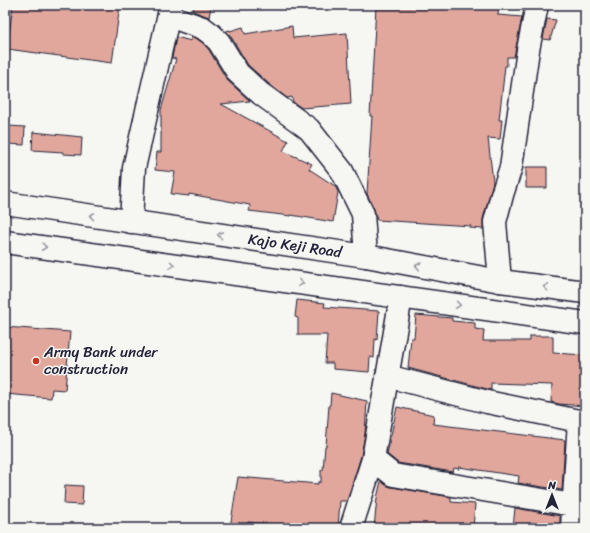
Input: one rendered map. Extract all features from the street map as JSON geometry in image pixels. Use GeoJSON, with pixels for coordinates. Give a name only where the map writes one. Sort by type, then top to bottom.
{"type":"FeatureCollection","features":[{"type":"Feature","properties":{"kind":"street"},"geometry":{"type":"LineString","coordinates":[[500,281],[495,222],[502,195],[512,167],[528,50],[537,5]]}},
{"type":"Feature","properties":{"kind":"street"},"geometry":{"type":"LineString","coordinates":[[131,222],[134,168],[170,11],[203,28],[211,34],[219,42],[238,73],[261,94],[309,129],[342,171],[363,214],[366,256]]}},
{"type":"Feature","properties":{"kind":"street","name":"Kajo Keji Road"},"geometry":{"type":"LineString","coordinates":[[5,203],[366,256],[500,281],[585,292]]}},
{"type":"Feature","properties":{"kind":"street"},"geometry":{"type":"LineString","coordinates":[[5,242],[585,323]]}},
{"type":"Feature","properties":{"kind":"street"},"geometry":{"type":"LineString","coordinates":[[351,528],[373,459],[401,297]]}},
{"type":"Feature","properties":{"kind":"street"},"geometry":{"type":"LineString","coordinates":[[387,376],[487,402],[582,422],[579,507],[572,528]]}},
{"type":"Feature","properties":{"kind":"street"},"geometry":{"type":"LineString","coordinates":[[373,459],[393,475],[579,507]]}},
{"type":"Feature","properties":{"kind":"building"},"geometry":{"type":"Polygon","coordinates":[[[13,5],[120,5],[112,63],[7,49],[13,5]]]}},
{"type":"Feature","properties":{"kind":"building"},"geometry":{"type":"Polygon","coordinates":[[[194,5],[211,7],[209,17],[193,11],[194,5]]]}},
{"type":"Feature","properties":{"kind":"building"},"geometry":{"type":"Polygon","coordinates":[[[411,5],[499,5],[498,15],[522,17],[514,57],[507,57],[507,66],[505,66],[499,120],[502,120],[500,139],[488,138],[493,182],[483,219],[483,229],[470,228],[471,226],[377,220],[367,194],[372,116],[370,116],[376,6],[411,7],[411,5]]]}},
{"type":"Feature","properties":{"kind":"building"},"geometry":{"type":"Polygon","coordinates":[[[547,19],[556,20],[550,40],[543,39],[547,19]]]}},
{"type":"Feature","properties":{"kind":"building"},"geometry":{"type":"Polygon","coordinates":[[[292,26],[293,38],[347,33],[351,104],[302,108],[293,102],[292,97],[287,98],[248,65],[226,31],[243,27],[245,34],[292,26]]]}},
{"type":"Feature","properties":{"kind":"building"},"geometry":{"type":"Polygon","coordinates":[[[176,37],[191,41],[191,37],[203,43],[209,50],[227,80],[250,101],[221,104],[288,141],[283,151],[312,164],[309,169],[335,186],[338,192],[333,222],[291,215],[249,211],[250,205],[189,194],[189,196],[171,194],[175,172],[155,170],[157,152],[161,152],[161,110],[176,59],[172,58],[176,37]]]}},
{"type":"Feature","properties":{"kind":"building"},"geometry":{"type":"Polygon","coordinates":[[[8,126],[25,127],[24,145],[7,144],[8,126]]]}},
{"type":"Feature","properties":{"kind":"building"},"geometry":{"type":"Polygon","coordinates":[[[33,132],[82,137],[81,155],[32,150],[33,132]]]}},
{"type":"Feature","properties":{"kind":"building"},"geometry":{"type":"Polygon","coordinates":[[[526,167],[547,167],[547,188],[526,188],[526,167]]]}},
{"type":"Feature","properties":{"kind":"building"},"geometry":{"type":"Polygon","coordinates":[[[297,300],[325,303],[324,307],[379,311],[377,340],[375,339],[374,358],[370,357],[369,372],[333,369],[333,363],[325,363],[327,335],[298,335],[298,318],[295,317],[297,300]]]}},
{"type":"Feature","properties":{"kind":"building"},"geometry":{"type":"Polygon","coordinates":[[[416,315],[452,318],[452,321],[475,323],[475,329],[484,330],[483,341],[530,341],[530,336],[553,336],[553,353],[585,355],[585,406],[551,402],[552,385],[491,383],[491,390],[408,368],[411,338],[414,338],[416,315]]]}},
{"type":"Feature","properties":{"kind":"building","name":"Army Bank under construction"},"geometry":{"type":"Polygon","coordinates":[[[5,327],[70,332],[65,390],[52,389],[51,398],[5,394],[5,327]]]}},
{"type":"Feature","properties":{"kind":"building"},"geometry":{"type":"Polygon","coordinates":[[[331,393],[367,401],[365,434],[361,456],[347,501],[340,501],[338,528],[314,528],[248,522],[248,528],[230,528],[238,477],[318,484],[318,482],[321,482],[321,470],[323,470],[331,393]]]}},
{"type":"Feature","properties":{"kind":"building"},"geometry":{"type":"Polygon","coordinates":[[[397,407],[434,415],[433,424],[565,440],[562,490],[518,483],[519,476],[459,467],[459,469],[454,468],[453,472],[398,463],[387,454],[397,407]]]}},
{"type":"Feature","properties":{"kind":"building"},"geometry":{"type":"Polygon","coordinates":[[[381,481],[391,487],[451,497],[451,502],[475,504],[473,528],[374,528],[377,498],[381,481]]]}},
{"type":"Feature","properties":{"kind":"building"},"geometry":{"type":"Polygon","coordinates":[[[65,485],[83,486],[82,505],[64,504],[65,485]]]}},
{"type":"Feature","properties":{"kind":"building"},"geometry":{"type":"Polygon","coordinates":[[[515,508],[560,516],[560,528],[513,528],[515,508]]]}},
{"type":"Feature","properties":{"kind":"place","name":"Army Bank under construction"},"geometry":{"type":"Point","coordinates":[36,361]}}]}
